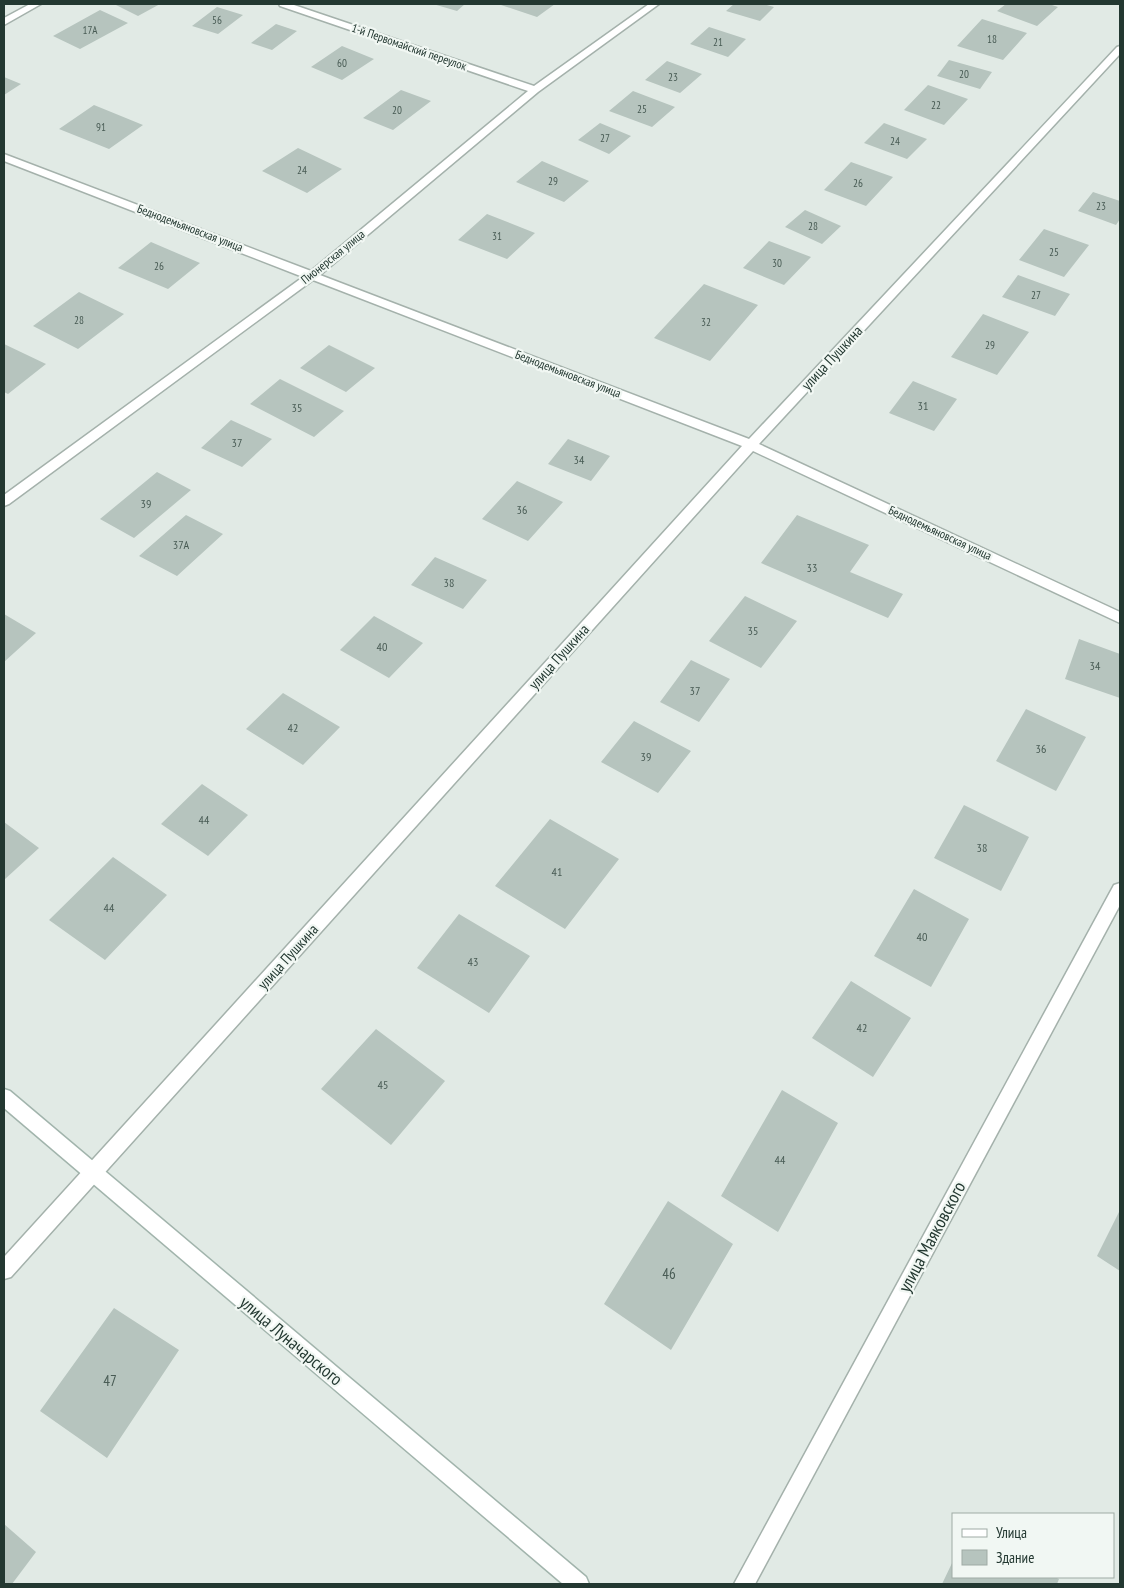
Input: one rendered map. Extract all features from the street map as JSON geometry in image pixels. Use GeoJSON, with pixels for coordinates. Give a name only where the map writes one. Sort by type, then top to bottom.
{"type":"FeatureCollection","features":[{"type":"Feature","properties":{"kind":"street"},"geometry":{"type":"LineString","coordinates":[[4,22],[36,4]]}},
{"type":"Feature","properties":{"kind":"street","name":"1-й Первомайский переулок"},"geometry":{"type":"LineString","coordinates":[[283,4],[535,90]]}},
{"type":"Feature","properties":{"kind":"street","name":"Пионерская улица"},"geometry":{"type":"LineString","coordinates":[[4,501],[313,275],[535,90],[656,4]]}},
{"type":"Feature","properties":{"kind":"street","name":"улица Пушкина"},"geometry":{"type":"LineString","coordinates":[[4,1270],[751,445],[1120,49]]}},
{"type":"Feature","properties":{"kind":"street","name":"Беднодемьяновская улица"},"geometry":{"type":"LineString","coordinates":[[4,157],[751,445],[1120,618]]}},
{"type":"Feature","properties":{"kind":"street","name":"улица Маяковского"},"geometry":{"type":"LineString","coordinates":[[744,1584],[1120,890]]}},
{"type":"Feature","properties":{"kind":"street","name":"улица Луначарского"},"geometry":{"type":"LineString","coordinates":[[4,1097],[92,1174],[579,1584]]}},
{"type":"Feature","properties":{"kind":"building"},"geometry":{"type":"Polygon","coordinates":[[[114,4],[160,4],[138,16],[114,4]]]}},
{"type":"Feature","properties":{"kind":"building"},"geometry":{"type":"Polygon","coordinates":[[[433,4],[465,4],[457,11],[433,4]]]}},
{"type":"Feature","properties":{"kind":"building"},"geometry":{"type":"Polygon","coordinates":[[[498,4],[555,4],[537,17],[498,4]]]}},
{"type":"Feature","properties":{"kind":"building"},"geometry":{"type":"Polygon","coordinates":[[[734,4],[763,4],[774,7],[760,21],[726,11],[734,4]]]}},
{"type":"Feature","properties":{"kind":"building"},"geometry":{"type":"Polygon","coordinates":[[[1006,4],[1049,4],[1058,7],[1037,26],[997,11],[1006,4]]]}},
{"type":"Feature","properties":{"kind":"building"},"geometry":{"type":"Polygon","coordinates":[[[217,7],[243,15],[218,34],[192,26],[217,7]]]}},
{"type":"Feature","properties":{"kind":"building"},"geometry":{"type":"Polygon","coordinates":[[[100,10],[128,23],[80,49],[53,36],[100,10]]]}},
{"type":"Feature","properties":{"kind":"building"},"geometry":{"type":"Polygon","coordinates":[[[982,19],[1027,33],[1003,60],[957,46],[982,19]]]}},
{"type":"Feature","properties":{"kind":"building"},"geometry":{"type":"Polygon","coordinates":[[[276,24],[297,31],[272,50],[251,43],[276,24]]]}},
{"type":"Feature","properties":{"kind":"building"},"geometry":{"type":"Polygon","coordinates":[[[709,27],[746,39],[728,57],[690,44],[709,27]]]}},
{"type":"Feature","properties":{"kind":"building"},"geometry":{"type":"Polygon","coordinates":[[[342,46],[374,59],[342,80],[311,67],[342,46]]]}},
{"type":"Feature","properties":{"kind":"building"},"geometry":{"type":"Polygon","coordinates":[[[949,60],[992,72],[980,89],[937,76],[949,60]]]}},
{"type":"Feature","properties":{"kind":"building"},"geometry":{"type":"Polygon","coordinates":[[[667,61],[702,74],[680,93],[645,80],[667,61]]]}},
{"type":"Feature","properties":{"kind":"building"},"geometry":{"type":"Polygon","coordinates":[[[4,77],[21,84],[4,95],[4,77]]]}},
{"type":"Feature","properties":{"kind":"building"},"geometry":{"type":"Polygon","coordinates":[[[928,85],[968,99],[944,125],[904,110],[928,85]]]}},
{"type":"Feature","properties":{"kind":"building"},"geometry":{"type":"Polygon","coordinates":[[[401,90],[431,101],[393,130],[363,118],[401,90]]]}},
{"type":"Feature","properties":{"kind":"building"},"geometry":{"type":"Polygon","coordinates":[[[633,91],[675,107],[652,127],[609,111],[633,91]]]}},
{"type":"Feature","properties":{"kind":"building"},"geometry":{"type":"Polygon","coordinates":[[[94,105],[143,125],[109,149],[59,129],[94,105]]]}},
{"type":"Feature","properties":{"kind":"building"},"geometry":{"type":"Polygon","coordinates":[[[600,123],[631,136],[609,154],[578,140],[600,123]]]}},
{"type":"Feature","properties":{"kind":"building"},"geometry":{"type":"Polygon","coordinates":[[[884,123],[927,139],[907,159],[864,143],[884,123]]]}},
{"type":"Feature","properties":{"kind":"building"},"geometry":{"type":"Polygon","coordinates":[[[298,148],[342,169],[307,193],[262,171],[298,148]]]}},
{"type":"Feature","properties":{"kind":"building"},"geometry":{"type":"Polygon","coordinates":[[[542,161],[589,181],[564,202],[516,182],[542,161]]]}},
{"type":"Feature","properties":{"kind":"building"},"geometry":{"type":"Polygon","coordinates":[[[851,162],[893,177],[866,206],[824,190],[851,162]]]}},
{"type":"Feature","properties":{"kind":"building"},"geometry":{"type":"Polygon","coordinates":[[[1093,192],[1120,201],[1120,219],[1116,225],[1078,211],[1093,192]]]}},
{"type":"Feature","properties":{"kind":"building"},"geometry":{"type":"Polygon","coordinates":[[[805,210],[841,226],[822,244],[785,227],[805,210]]]}},
{"type":"Feature","properties":{"kind":"building"},"geometry":{"type":"Polygon","coordinates":[[[487,214],[535,233],[507,259],[458,240],[487,214]]]}},
{"type":"Feature","properties":{"kind":"building"},"geometry":{"type":"Polygon","coordinates":[[[1044,229],[1089,245],[1064,277],[1019,260],[1044,229]]]}},
{"type":"Feature","properties":{"kind":"building"},"geometry":{"type":"Polygon","coordinates":[[[769,241],[811,257],[784,285],[743,268],[769,241]]]}},
{"type":"Feature","properties":{"kind":"building"},"geometry":{"type":"Polygon","coordinates":[[[151,242],[200,263],[168,289],[118,268],[151,242]]]}},
{"type":"Feature","properties":{"kind":"building"},"geometry":{"type":"Polygon","coordinates":[[[1018,275],[1070,294],[1055,316],[1002,297],[1018,275]]]}},
{"type":"Feature","properties":{"kind":"building"},"geometry":{"type":"Polygon","coordinates":[[[704,284],[758,305],[710,361],[654,338],[704,284]]]}},
{"type":"Feature","properties":{"kind":"building"},"geometry":{"type":"Polygon","coordinates":[[[79,292],[124,314],[78,349],[33,326],[79,292]]]}},
{"type":"Feature","properties":{"kind":"building"},"geometry":{"type":"Polygon","coordinates":[[[983,314],[1029,332],[997,375],[951,357],[983,314]]]}},
{"type":"Feature","properties":{"kind":"building"},"geometry":{"type":"Polygon","coordinates":[[[4,344],[46,364],[8,394],[4,392],[4,344]]]}},
{"type":"Feature","properties":{"kind":"building"},"geometry":{"type":"Polygon","coordinates":[[[329,345],[375,368],[346,392],[300,368],[329,345]]]}},
{"type":"Feature","properties":{"kind":"building"},"geometry":{"type":"Polygon","coordinates":[[[280,379],[344,411],[314,437],[250,404],[280,379]]]}},
{"type":"Feature","properties":{"kind":"building"},"geometry":{"type":"Polygon","coordinates":[[[913,381],[957,399],[934,431],[889,413],[913,381]]]}},
{"type":"Feature","properties":{"kind":"building"},"geometry":{"type":"Polygon","coordinates":[[[231,420],[272,439],[242,467],[201,448],[231,420]]]}},
{"type":"Feature","properties":{"kind":"building"},"geometry":{"type":"Polygon","coordinates":[[[568,439],[610,456],[591,481],[548,464],[568,439]]]}},
{"type":"Feature","properties":{"kind":"building"},"geometry":{"type":"Polygon","coordinates":[[[157,472],[191,490],[134,538],[100,519],[157,472]]]}},
{"type":"Feature","properties":{"kind":"building"},"geometry":{"type":"Polygon","coordinates":[[[517,481],[563,502],[528,541],[482,519],[517,481]]]}},
{"type":"Feature","properties":{"kind":"building"},"geometry":{"type":"Polygon","coordinates":[[[186,515],[223,534],[177,576],[139,556],[186,515]]]}},
{"type":"Feature","properties":{"kind":"building"},"geometry":{"type":"Polygon","coordinates":[[[797,515],[869,545],[850,572],[903,594],[888,618],[761,563],[797,515]]]}},
{"type":"Feature","properties":{"kind":"building"},"geometry":{"type":"Polygon","coordinates":[[[435,557],[487,580],[463,609],[411,585],[435,557]]]}},
{"type":"Feature","properties":{"kind":"building"},"geometry":{"type":"Polygon","coordinates":[[[745,596],[797,621],[761,668],[709,641],[745,596]]]}},
{"type":"Feature","properties":{"kind":"building"},"geometry":{"type":"Polygon","coordinates":[[[4,614],[36,633],[4,662],[4,614]]]}},
{"type":"Feature","properties":{"kind":"building"},"geometry":{"type":"Polygon","coordinates":[[[374,616],[423,643],[389,678],[340,650],[374,616]]]}},
{"type":"Feature","properties":{"kind":"building"},"geometry":{"type":"Polygon","coordinates":[[[1079,639],[1120,654],[1120,698],[1065,679],[1079,639]]]}},
{"type":"Feature","properties":{"kind":"building"},"geometry":{"type":"Polygon","coordinates":[[[691,660],[730,679],[699,722],[660,702],[691,660]]]}},
{"type":"Feature","properties":{"kind":"building"},"geometry":{"type":"Polygon","coordinates":[[[283,693],[340,727],[303,765],[246,729],[283,693]]]}},
{"type":"Feature","properties":{"kind":"building"},"geometry":{"type":"Polygon","coordinates":[[[1026,709],[1086,737],[1056,791],[996,761],[1026,709]]]}},
{"type":"Feature","properties":{"kind":"building"},"geometry":{"type":"Polygon","coordinates":[[[634,721],[691,751],[658,793],[601,762],[634,721]]]}},
{"type":"Feature","properties":{"kind":"building"},"geometry":{"type":"Polygon","coordinates":[[[202,784],[248,815],[208,856],[161,824],[202,784]]]}},
{"type":"Feature","properties":{"kind":"building"},"geometry":{"type":"Polygon","coordinates":[[[964,805],[1029,837],[1001,891],[934,858],[964,805]]]}},
{"type":"Feature","properties":{"kind":"building"},"geometry":{"type":"Polygon","coordinates":[[[550,819],[619,859],[565,929],[495,886],[550,819]]]}},
{"type":"Feature","properties":{"kind":"building"},"geometry":{"type":"Polygon","coordinates":[[[4,822],[39,848],[4,880],[4,822]]]}},
{"type":"Feature","properties":{"kind":"building"},"geometry":{"type":"Polygon","coordinates":[[[113,857],[167,895],[105,960],[49,920],[113,857]]]}},
{"type":"Feature","properties":{"kind":"building"},"geometry":{"type":"Polygon","coordinates":[[[914,889],[969,919],[931,987],[874,956],[914,889]]]}},
{"type":"Feature","properties":{"kind":"building"},"geometry":{"type":"Polygon","coordinates":[[[459,914],[530,956],[489,1013],[417,968],[459,914]]]}},
{"type":"Feature","properties":{"kind":"building"},"geometry":{"type":"Polygon","coordinates":[[[851,981],[911,1018],[873,1077],[812,1038],[851,981]]]}},
{"type":"Feature","properties":{"kind":"building"},"geometry":{"type":"Polygon","coordinates":[[[376,1029],[445,1081],[391,1145],[321,1089],[376,1029]]]}},
{"type":"Feature","properties":{"kind":"building"},"geometry":{"type":"Polygon","coordinates":[[[782,1090],[838,1123],[778,1232],[721,1196],[782,1090]]]}},
{"type":"Feature","properties":{"kind":"building"},"geometry":{"type":"Polygon","coordinates":[[[668,1201],[733,1244],[671,1350],[604,1304],[668,1201]]]}},
{"type":"Feature","properties":{"kind":"building"},"geometry":{"type":"Polygon","coordinates":[[[1120,1210],[1120,1271],[1097,1256],[1120,1210]]]}},
{"type":"Feature","properties":{"kind":"building"},"geometry":{"type":"Polygon","coordinates":[[[114,1308],[179,1350],[107,1458],[40,1411],[114,1308]]]}},
{"type":"Feature","properties":{"kind":"building"},"geometry":{"type":"Polygon","coordinates":[[[4,1524],[36,1552],[12,1584],[4,1584],[4,1524]]]}},
{"type":"Feature","properties":{"kind":"building"},"geometry":{"type":"Polygon","coordinates":[[[952,1563],[952,1578],[1059,1579],[1057,1584],[942,1584],[952,1563]]]}}]}
